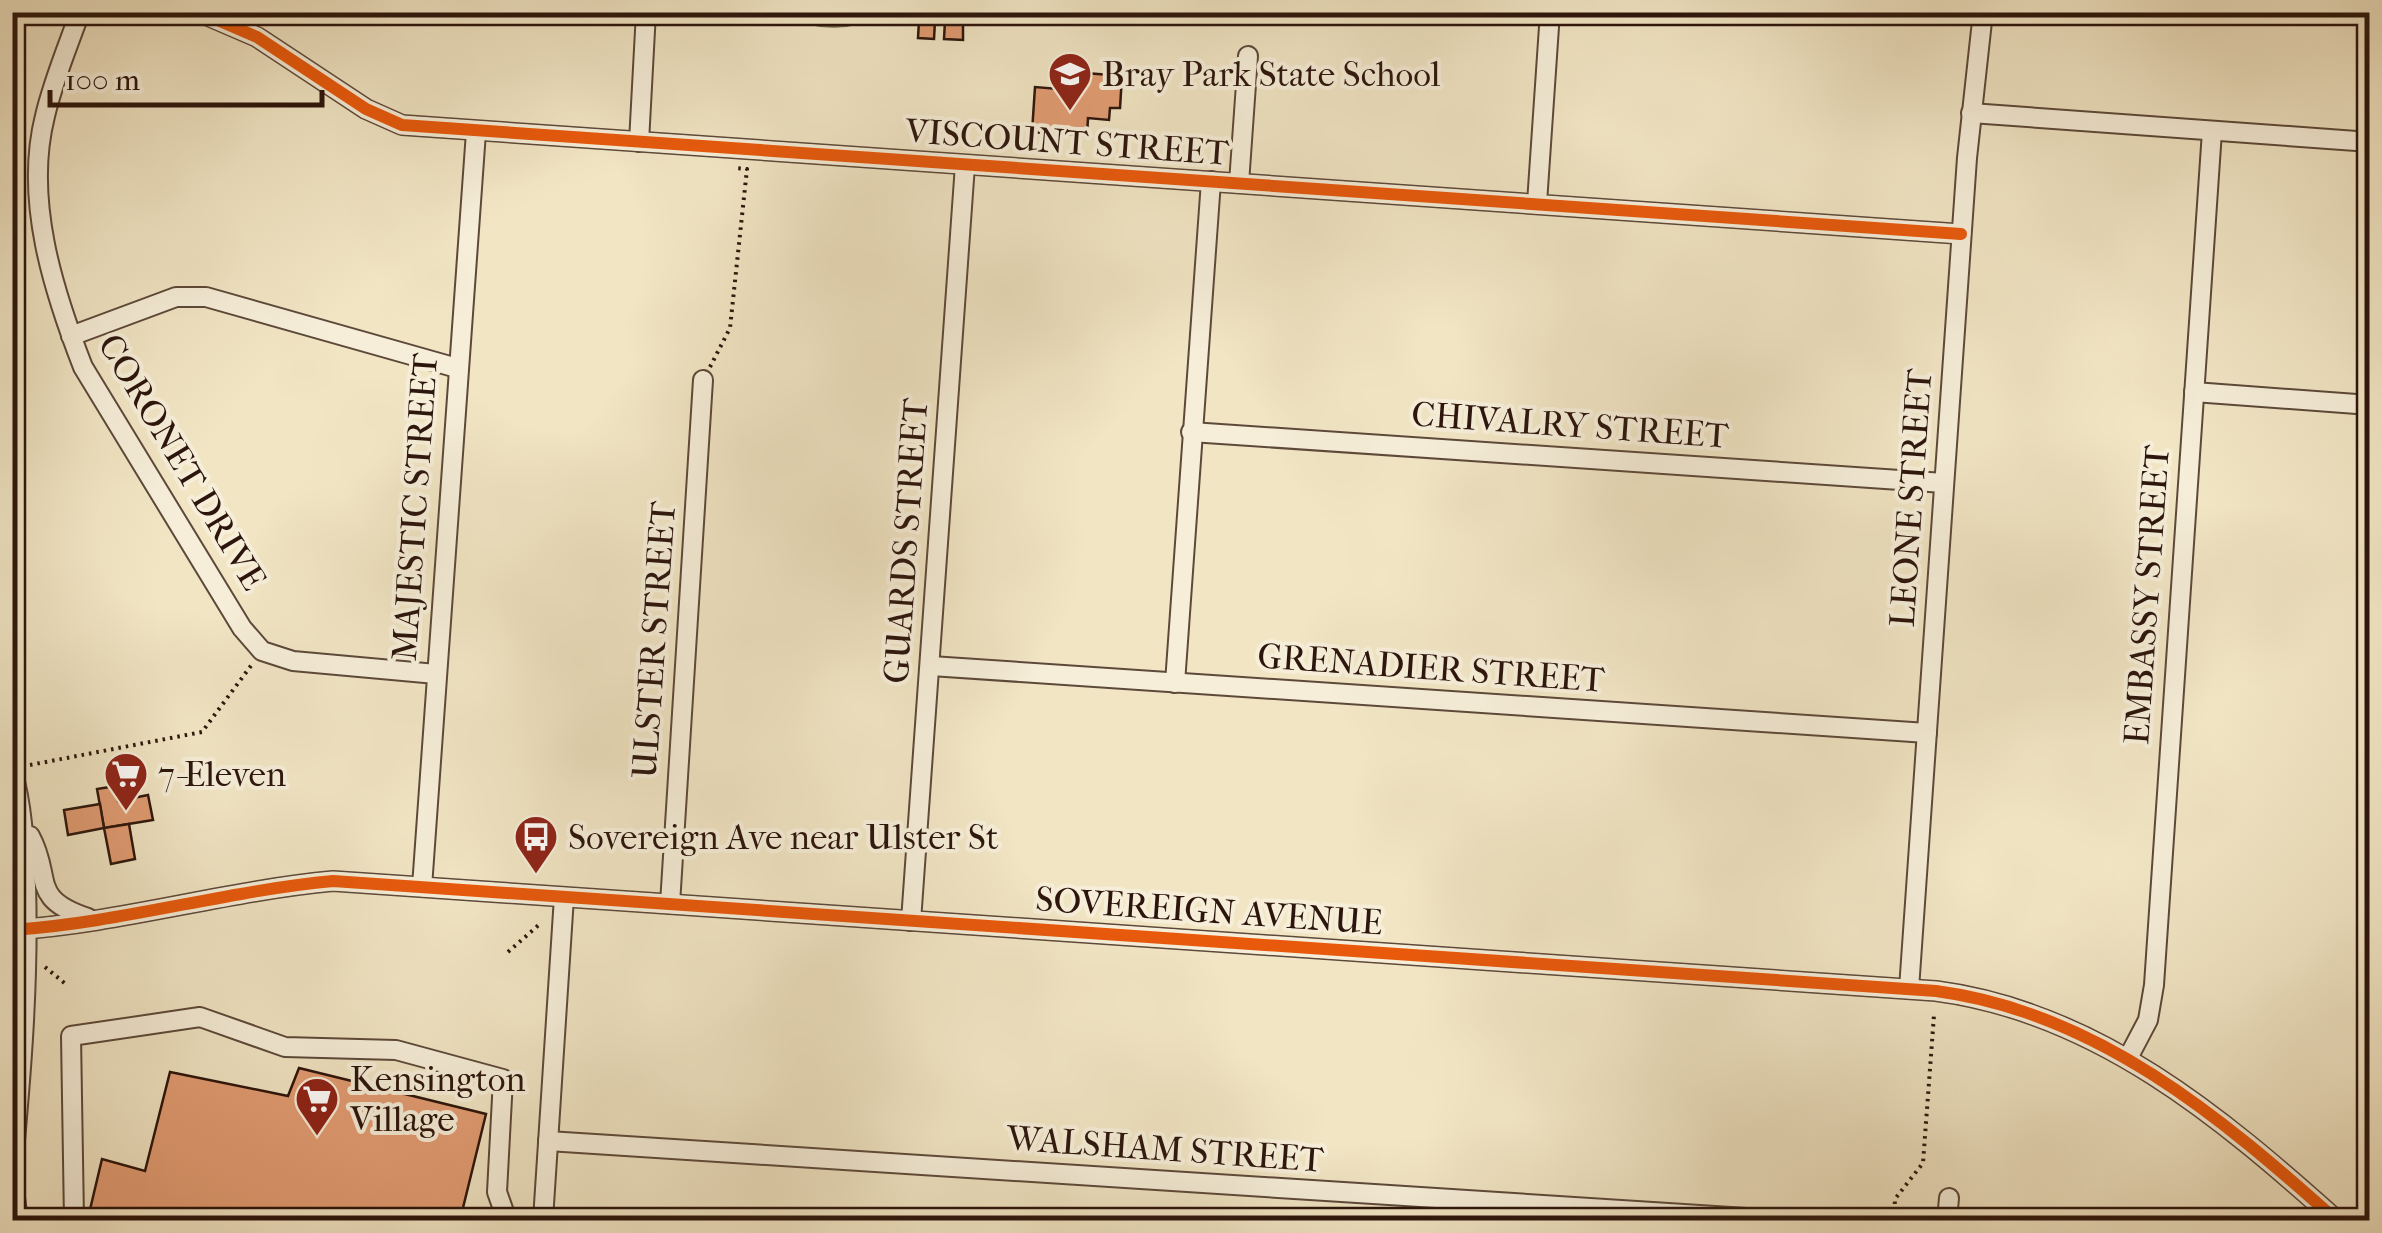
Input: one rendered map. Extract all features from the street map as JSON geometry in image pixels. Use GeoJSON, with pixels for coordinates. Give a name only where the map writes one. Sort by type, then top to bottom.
{"type":"FeatureCollection","features":[{"type":"Feature","properties":{"kind":"street","name":"CORONET DRIVE"},"geometry":{"type":"LineString","coordinates":[[80,12],[44,118],[38,182],[42,234],[71,336],[83,367],[242,628],[262,651]]}},
{"type":"Feature","properties":{"kind":"street","name":"VISCOUNT STREET"},"geometry":{"type":"LineString","coordinates":[[199,12],[257,38],[383,118],[402,125],[1961,234]]}},
{"type":"Feature","properties":{"kind":"street"},"geometry":{"type":"LineString","coordinates":[[639,142],[646,12]]}},
{"type":"Feature","properties":{"kind":"street"},"geometry":{"type":"LineString","coordinates":[[1537,203],[1550,12]]}},
{"type":"Feature","properties":{"kind":"street","name":"LEONE STREET"},"geometry":{"type":"LineString","coordinates":[[1909,988],[1961,234],[1983,12]]}},
{"type":"Feature","properties":{"kind":"street"},"geometry":{"type":"LineString","coordinates":[[1239,183],[1248,56]]}},
{"type":"Feature","properties":{"kind":"street"},"geometry":{"type":"LineString","coordinates":[[1971,112],[2370,142]]}},
{"type":"Feature","properties":{"kind":"street","name":"EMBASSY STREET"},"geometry":{"type":"LineString","coordinates":[[2128,1058],[2145,1029],[2152,1006],[2212,131]]}},
{"type":"Feature","properties":{"kind":"street","name":"MAJESTIC STREET"},"geometry":{"type":"LineString","coordinates":[[422,886],[476,132]]}},
{"type":"Feature","properties":{"kind":"street","name":"GUARDS STREET"},"geometry":{"type":"LineString","coordinates":[[911,921],[965,165]]}},
{"type":"Feature","properties":{"kind":"street"},"geometry":{"type":"LineString","coordinates":[[1175,683],[1211,181]]}},
{"type":"Feature","properties":{"kind":"street"},"geometry":{"type":"LineString","coordinates":[[71,336],[176,297],[206,297],[457,368]]}},
{"type":"Feature","properties":{"kind":"street","name":"ULSTER STREET"},"geometry":{"type":"LineString","coordinates":[[670,904],[703,380]]}},
{"type":"Feature","properties":{"kind":"street"},"geometry":{"type":"LineString","coordinates":[[2194,392],[2370,404]]}},
{"type":"Feature","properties":{"kind":"street","name":"CHIVALRY STREET"},"geometry":{"type":"LineString","coordinates":[[1191,432],[1944,483]]}},
{"type":"Feature","properties":{"kind":"street"},"geometry":{"type":"LineString","coordinates":[[262,651],[293,661],[436,674]]}},
{"type":"Feature","properties":{"kind":"street","name":"GRENADIER STREET"},"geometry":{"type":"LineString","coordinates":[[930,666],[1927,734]]}},
{"type":"Feature","properties":{"kind":"street"},"geometry":{"type":"LineString","coordinates":[[13,770],[23,822],[20,929],[24,1032],[12,1174],[18,1220]]}},
{"type":"Feature","properties":{"kind":"street"},"geometry":{"type":"LineString","coordinates":[[23,822],[34,843],[44,886],[56,904],[92,919]]}},
{"type":"Feature","properties":{"kind":"street","name":"SOVEREIGN AVENUE"},"geometry":{"type":"LineString","coordinates":[[20,929],[270,887],[333,881],[1909,988],[1992,1001],[2128,1058],[2223,1122],[2336,1220]]}},
{"type":"Feature","properties":{"kind":"street"},"geometry":{"type":"LineString","coordinates":[[543,1220],[564,897]]}},
{"type":"Feature","properties":{"kind":"street"},"geometry":{"type":"LineString","coordinates":[[74,1220],[71,1036],[200,1017],[285,1047],[396,1050],[503,1079],[497,1192],[503,1209],[500,1220]]}},
{"type":"Feature","properties":{"kind":"street","name":"WALSHAM STREET"},"geometry":{"type":"LineString","coordinates":[[548,1141],[1778,1220]]}},
{"type":"Feature","properties":{"kind":"street"},"geometry":{"type":"LineString","coordinates":[[1946,1220],[1948,1198]]}},
{"type":"Feature","properties":{"kind":"path"},"geometry":{"type":"LineString","coordinates":[[703,380],[730,328],[747,169],[729,167]]}},
{"type":"Feature","properties":{"kind":"path"},"geometry":{"type":"LineString","coordinates":[[13,770],[202,732],[262,651]]}},
{"type":"Feature","properties":{"kind":"path"},"geometry":{"type":"LineString","coordinates":[[508,952],[541,922]]}},
{"type":"Feature","properties":{"kind":"path"},"geometry":{"type":"LineString","coordinates":[[1894,1218],[1895,1199],[1923,1163],[1934,1015]]}},
{"type":"Feature","properties":{"kind":"green space"},"geometry":{"type":"Polygon","coordinates":[[[780,13],[889,13],[862,23],[834,27],[780,13]]]}},
{"type":"Feature","properties":{"kind":"building"},"geometry":{"type":"Polygon","coordinates":[[[919,20],[935,21],[934,39],[918,38],[919,20]]]}},
{"type":"Feature","properties":{"kind":"building"},"geometry":{"type":"Polygon","coordinates":[[[945,21],[963,22],[963,40],[944,39],[945,21]]]}},
{"type":"Feature","properties":{"kind":"building"},"geometry":{"type":"Polygon","coordinates":[[[1073,72],[1122,76],[1120,108],[1110,108],[1109,120],[1088,118],[1087,136],[1032,132],[1035,87],[1071,90],[1073,72]]]}},
{"type":"Feature","properties":{"kind":"building","name":"7-Eleven"},"geometry":{"type":"Polygon","coordinates":[[[116,786],[118,801],[148,795],[153,820],[104,828],[97,789],[116,786]]]}},
{"type":"Feature","properties":{"kind":"building"},"geometry":{"type":"Polygon","coordinates":[[[100,804],[104,828],[68,835],[64,810],[100,804]]]}},
{"type":"Feature","properties":{"kind":"building"},"geometry":{"type":"Polygon","coordinates":[[[129,824],[135,859],[111,864],[104,828],[129,824]]]}},
{"type":"Feature","properties":{"kind":"building","name":"Kensington Village"},"geometry":{"type":"Polygon","coordinates":[[[299,1068],[486,1114],[460,1220],[88,1218],[102,1159],[145,1171],[170,1072],[288,1096],[299,1068]]]}},
{"type":"Feature","properties":{"kind":"cycle path"},"geometry":{"type":"LineString","coordinates":[[199,12],[257,37],[366,109],[402,125],[1961,234]]}},
{"type":"Feature","properties":{"kind":"cycle path"},"geometry":{"type":"LineString","coordinates":[[12,930],[93,921],[333,881],[1936,991],[1994,1003],[2050,1021],[2103,1046],[2201,1108],[2336,1220]]}},
{"type":"Feature","properties":{"kind":"place","name":"Bray Park State School"},"geometry":{"type":"Point","coordinates":[1070,112]}},
{"type":"Feature","properties":{"kind":"place","name":"7-Eleven"},"geometry":{"type":"Point","coordinates":[126,812]}},
{"type":"Feature","properties":{"kind":"place","name":"Sovereign Ave near Ulster St"},"geometry":{"type":"Point","coordinates":[536,875]}},
{"type":"Feature","properties":{"kind":"place","name":"Kensington Village"},"geometry":{"type":"Point","coordinates":[317,1137]}}]}
